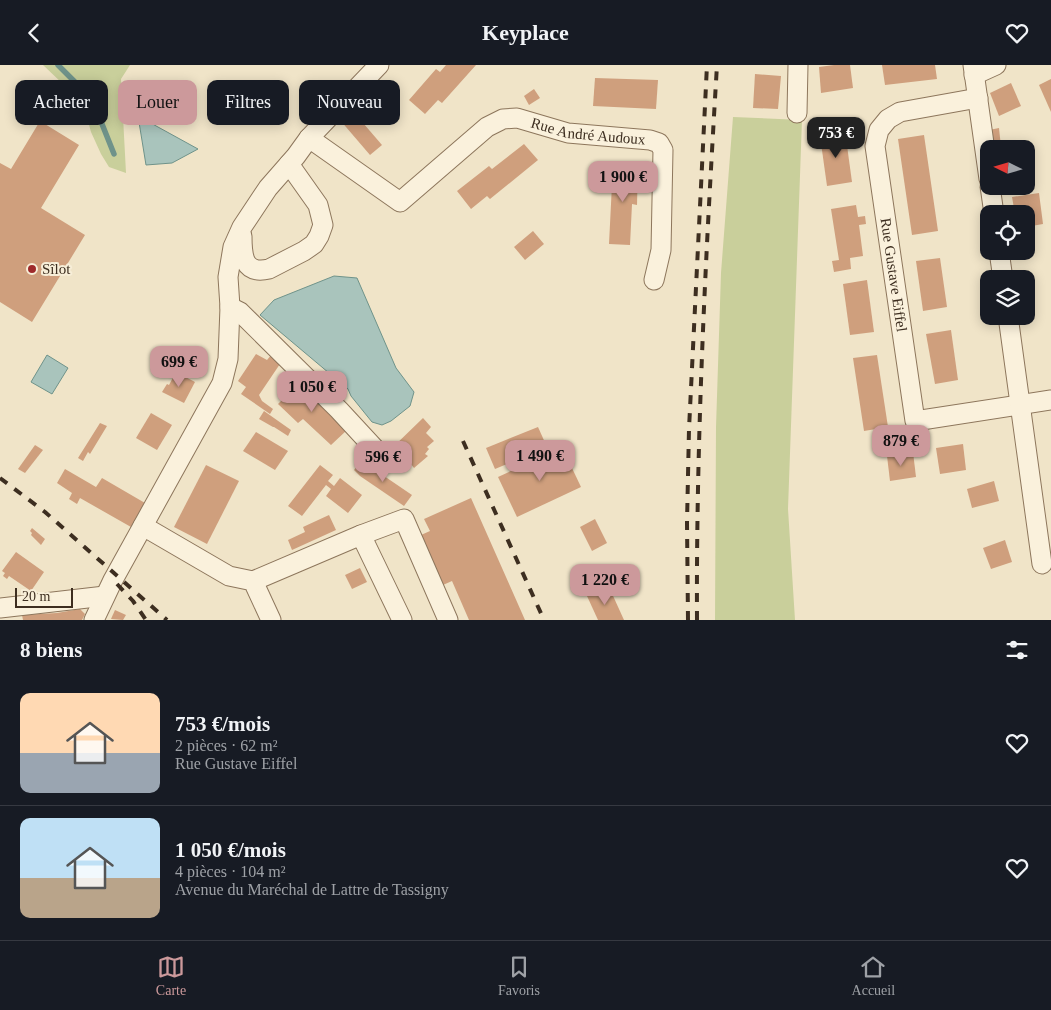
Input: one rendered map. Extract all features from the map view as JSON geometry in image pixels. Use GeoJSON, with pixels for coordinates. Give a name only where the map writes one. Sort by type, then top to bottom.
{"type":"FeatureCollection","features":[{"type":"Feature","properties":{"kind":"street"},"geometry":{"type":"LineString","coordinates":[[94,620],[113,580],[222,383],[228,359],[230,307],[228,277],[233,247],[242,227],[268,188],[309,138],[379,65]]}},
{"type":"Feature","properties":{"kind":"street"},"geometry":{"type":"LineString","coordinates":[[797,113],[798,65]]}},
{"type":"Feature","properties":{"kind":"street"},"geometry":{"type":"LineString","coordinates":[[984,140],[974,70],[996,65]]}},
{"type":"Feature","properties":{"kind":"street","name":"Rue Gustave Eiffel"},"geometry":{"type":"LineString","coordinates":[[978,98],[900,112],[888,119],[879,131],[875,146],[915,421],[1020,404]]}},
{"type":"Feature","properties":{"kind":"street","name":"Rue André Audoux"},"geometry":{"type":"LineString","coordinates":[[309,138],[400,202],[487,127],[503,119],[517,118],[568,133],[650,140],[659,143],[663,150],[661,250],[654,280]]}},
{"type":"Feature","properties":{"kind":"street"},"geometry":{"type":"LineString","coordinates":[[242,227],[244,261],[250,267],[263,271],[304,251],[314,244],[320,236],[323,225],[318,205],[289,164]]}},
{"type":"Feature","properties":{"kind":"street"},"geometry":{"type":"LineString","coordinates":[[230,307],[240,312],[340,411],[376,450]]}},
{"type":"Feature","properties":{"kind":"street"},"geometry":{"type":"LineString","coordinates":[[1009,325],[1042,564]]}},
{"type":"Feature","properties":{"kind":"street"},"geometry":{"type":"LineString","coordinates":[[1020,404],[1051,400]]}},
{"type":"Feature","properties":{"kind":"street"},"geometry":{"type":"LineString","coordinates":[[143,526],[229,576],[253,581],[361,535],[404,519],[448,620]]}},
{"type":"Feature","properties":{"kind":"street"},"geometry":{"type":"LineString","coordinates":[[361,535],[402,620]]}},
{"type":"Feature","properties":{"kind":"street"},"geometry":{"type":"LineString","coordinates":[[253,581],[271,620]]}},
{"type":"Feature","properties":{"kind":"street"},"geometry":{"type":"LineString","coordinates":[[0,608],[105,596]]}},
{"type":"Feature","properties":{"kind":"green space"},"geometry":{"type":"Polygon","coordinates":[[[43,65],[130,65],[121,80],[118,80],[118,125],[123,125],[126,173],[109,167],[101,154],[89,125],[108,125],[108,80],[59,80],[43,65]]]}},
{"type":"Feature","properties":{"kind":"green space"},"geometry":{"type":"Polygon","coordinates":[[[733,117],[802,120],[788,509],[795,620],[715,620],[716,427],[721,273],[733,117]]]}},
{"type":"Feature","properties":{"kind":"water"},"geometry":{"type":"Polygon","coordinates":[[[139,125],[154,125],[198,149],[172,163],[146,165],[139,125]]]}},
{"type":"Feature","properties":{"kind":"water"},"geometry":{"type":"Polygon","coordinates":[[[334,276],[357,278],[396,368],[414,392],[410,406],[391,421],[382,425],[372,422],[351,396],[348,389],[260,315],[274,300],[334,276]]]}},
{"type":"Feature","properties":{"kind":"water"},"geometry":{"type":"Polygon","coordinates":[[[47,355],[68,368],[52,394],[31,382],[47,355]]]}},
{"type":"Feature","properties":{"kind":"building"},"geometry":{"type":"Polygon","coordinates":[[[446,65],[476,65],[442,103],[438,100],[425,114],[409,100],[436,69],[440,72],[446,65]]]}},
{"type":"Feature","properties":{"kind":"building"},"geometry":{"type":"Polygon","coordinates":[[[850,65],[853,88],[821,93],[819,67],[850,65]]]}},
{"type":"Feature","properties":{"kind":"building"},"geometry":{"type":"Polygon","coordinates":[[[882,65],[935,65],[937,79],[885,85],[882,65]]]}},
{"type":"Feature","properties":{"kind":"building"},"geometry":{"type":"Polygon","coordinates":[[[755,74],[781,76],[778,109],[753,108],[755,74]]]}},
{"type":"Feature","properties":{"kind":"building"},"geometry":{"type":"Polygon","coordinates":[[[595,78],[658,80],[656,109],[593,106],[595,78]]]}},
{"type":"Feature","properties":{"kind":"building"},"geometry":{"type":"Polygon","coordinates":[[[1051,79],[1051,112],[1039,85],[1051,79]]]}},
{"type":"Feature","properties":{"kind":"building"},"geometry":{"type":"Polygon","coordinates":[[[1011,83],[1021,106],[999,116],[990,93],[1011,83]]]}},
{"type":"Feature","properties":{"kind":"building"},"geometry":{"type":"Polygon","coordinates":[[[534,89],[540,98],[529,105],[524,96],[534,89]]]}},
{"type":"Feature","properties":{"kind":"building","name":"Sîlot"},"geometry":{"type":"Polygon","coordinates":[[[38,125],[46,125],[79,145],[41,208],[85,235],[32,322],[0,302],[0,163],[11,169],[38,125]]]}},
{"type":"Feature","properties":{"kind":"building"},"geometry":{"type":"Polygon","coordinates":[[[344,125],[365,125],[382,145],[370,155],[344,125]]]}},
{"type":"Feature","properties":{"kind":"building"},"geometry":{"type":"Polygon","coordinates":[[[999,128],[1000,140],[990,140],[989,130],[999,128]]]}},
{"type":"Feature","properties":{"kind":"building"},"geometry":{"type":"Polygon","coordinates":[[[845,131],[852,182],[827,186],[820,136],[845,131]]]}},
{"type":"Feature","properties":{"kind":"building"},"geometry":{"type":"Polygon","coordinates":[[[924,135],[938,231],[912,235],[898,139],[924,135]]]}},
{"type":"Feature","properties":{"kind":"building"},"geometry":{"type":"Polygon","coordinates":[[[524,144],[538,160],[490,199],[487,196],[471,209],[457,191],[489,166],[492,169],[524,144]]]}},
{"type":"Feature","properties":{"kind":"building"},"geometry":{"type":"Polygon","coordinates":[[[617,162],[638,163],[637,205],[632,204],[630,245],[609,244],[612,184],[616,184],[617,162]]]}},
{"type":"Feature","properties":{"kind":"building"},"geometry":{"type":"Polygon","coordinates":[[[1039,193],[1043,224],[1035,225],[1035,205],[1013,205],[1012,197],[1039,193]]]}},
{"type":"Feature","properties":{"kind":"building"},"geometry":{"type":"Polygon","coordinates":[[[856,205],[858,217],[865,216],[866,224],[859,225],[863,256],[850,258],[851,269],[834,272],[832,261],[839,260],[831,209],[856,205]]]}},
{"type":"Feature","properties":{"kind":"building"},"geometry":{"type":"Polygon","coordinates":[[[533,231],[544,244],[525,260],[514,247],[533,231]]]}},
{"type":"Feature","properties":{"kind":"building"},"geometry":{"type":"Polygon","coordinates":[[[940,258],[947,307],[923,311],[916,261],[940,258]]]}},
{"type":"Feature","properties":{"kind":"building"},"geometry":{"type":"Polygon","coordinates":[[[867,280],[874,332],[850,335],[843,284],[867,280]]]}},
{"type":"Feature","properties":{"kind":"building"},"geometry":{"type":"Polygon","coordinates":[[[951,330],[958,380],[935,384],[926,334],[951,330]]]}},
{"type":"Feature","properties":{"kind":"building"},"geometry":{"type":"Polygon","coordinates":[[[256,354],[267,360],[272,354],[282,361],[259,395],[262,401],[273,409],[270,414],[241,394],[246,387],[238,381],[256,354]]]}},
{"type":"Feature","properties":{"kind":"building"},"geometry":{"type":"Polygon","coordinates":[[[877,355],[888,427],[864,431],[853,358],[877,355]]]}},
{"type":"Feature","properties":{"kind":"building"},"geometry":{"type":"Polygon","coordinates":[[[176,372],[195,382],[184,403],[162,392],[167,384],[169,385],[176,372]]]}},
{"type":"Feature","properties":{"kind":"building"},"geometry":{"type":"Polygon","coordinates":[[[301,381],[347,430],[331,445],[303,419],[298,423],[278,404],[301,381]]]}},
{"type":"Feature","properties":{"kind":"building"},"geometry":{"type":"Polygon","coordinates":[[[264,411],[291,430],[288,436],[259,419],[264,411]]]}},
{"type":"Feature","properties":{"kind":"building"},"geometry":{"type":"Polygon","coordinates":[[[151,413],[172,425],[157,450],[136,438],[151,413]]]}},
{"type":"Feature","properties":{"kind":"building"},"geometry":{"type":"Polygon","coordinates":[[[423,418],[431,427],[426,433],[434,441],[427,447],[429,449],[425,454],[428,456],[414,468],[411,464],[407,469],[389,451],[423,418]]]}},
{"type":"Feature","properties":{"kind":"building"},"geometry":{"type":"Polygon","coordinates":[[[100,423],[107,426],[90,454],[88,452],[83,461],[78,458],[100,423]]]}},
{"type":"Feature","properties":{"kind":"building"},"geometry":{"type":"Polygon","coordinates":[[[538,427],[547,447],[495,469],[486,448],[538,427]]]}},
{"type":"Feature","properties":{"kind":"building"},"geometry":{"type":"Polygon","coordinates":[[[256,432],[288,451],[275,470],[243,451],[256,432]]]}},
{"type":"Feature","properties":{"kind":"building"},"geometry":{"type":"Polygon","coordinates":[[[963,444],[966,470],[940,474],[936,448],[963,444]]]}},
{"type":"Feature","properties":{"kind":"building"},"geometry":{"type":"Polygon","coordinates":[[[35,445],[43,450],[25,473],[18,469],[35,445]]]}},
{"type":"Feature","properties":{"kind":"building"},"geometry":{"type":"Polygon","coordinates":[[[562,447],[581,487],[517,517],[498,477],[562,447]]]}},
{"type":"Feature","properties":{"kind":"building"},"geometry":{"type":"Polygon","coordinates":[[[913,452],[916,477],[890,481],[887,456],[913,452]]]}},
{"type":"Feature","properties":{"kind":"building"},"geometry":{"type":"Polygon","coordinates":[[[362,461],[412,495],[404,506],[354,470],[362,461]]]}},
{"type":"Feature","properties":{"kind":"building"},"geometry":{"type":"Polygon","coordinates":[[[206,465],[239,481],[207,544],[174,527],[206,465]]]}},
{"type":"Feature","properties":{"kind":"building"},"geometry":{"type":"Polygon","coordinates":[[[320,465],[333,475],[328,481],[334,486],[340,478],[362,495],[348,513],[326,496],[331,489],[326,485],[302,516],[288,506],[320,465]]]}},
{"type":"Feature","properties":{"kind":"building"},"geometry":{"type":"Polygon","coordinates":[[[65,469],[96,487],[102,478],[145,503],[131,527],[80,498],[77,504],[69,499],[72,493],[57,483],[65,469]]]}},
{"type":"Feature","properties":{"kind":"building"},"geometry":{"type":"Polygon","coordinates":[[[994,481],[999,501],[972,508],[967,489],[994,481]]]}},
{"type":"Feature","properties":{"kind":"building"},"geometry":{"type":"Polygon","coordinates":[[[471,498],[525,620],[469,620],[452,581],[443,585],[421,535],[430,531],[424,519],[471,498]]]}},
{"type":"Feature","properties":{"kind":"building"},"geometry":{"type":"Polygon","coordinates":[[[329,515],[336,530],[292,550],[288,540],[305,532],[303,527],[329,515]]]}},
{"type":"Feature","properties":{"kind":"building"},"geometry":{"type":"Polygon","coordinates":[[[595,519],[607,543],[592,551],[580,527],[595,519]]]}},
{"type":"Feature","properties":{"kind":"building"},"geometry":{"type":"Polygon","coordinates":[[[32,528],[45,539],[41,545],[31,535],[30,531],[32,528]]]}},
{"type":"Feature","properties":{"kind":"building"},"geometry":{"type":"Polygon","coordinates":[[[1005,540],[1012,562],[991,569],[983,548],[1005,540]]]}},
{"type":"Feature","properties":{"kind":"building"},"geometry":{"type":"Polygon","coordinates":[[[16,552],[44,572],[31,591],[9,576],[7,579],[3,576],[5,573],[2,571],[16,552]]]}},
{"type":"Feature","properties":{"kind":"building"},"geometry":{"type":"Polygon","coordinates":[[[360,568],[367,582],[352,589],[345,575],[360,568]]]}},
{"type":"Feature","properties":{"kind":"building"},"geometry":{"type":"Polygon","coordinates":[[[609,587],[624,620],[598,620],[587,596],[609,587]]]}},
{"type":"Feature","properties":{"kind":"building"},"geometry":{"type":"Polygon","coordinates":[[[80,609],[85,614],[82,620],[23,620],[22,615],[57,613],[80,609]]]}},
{"type":"Feature","properties":{"kind":"building"},"geometry":{"type":"Polygon","coordinates":[[[115,610],[126,615],[123,620],[111,619],[115,610]]]}},
{"type":"Feature","properties":{"kind":"waterway"},"geometry":{"type":"LineString","coordinates":[[58,65],[92,99],[114,154]]}},
{"type":"Feature","properties":{"kind":"railway"},"geometry":{"type":"LineString","coordinates":[[688,620],[687,523],[689,429],[707,65]]}},
{"type":"Feature","properties":{"kind":"railway"},"geometry":{"type":"LineString","coordinates":[[697,620],[700,412],[717,65]]}},
{"type":"Feature","properties":{"kind":"railway"},"geometry":{"type":"LineString","coordinates":[[463,441],[544,620]]}},
{"type":"Feature","properties":{"kind":"railway"},"geometry":{"type":"LineString","coordinates":[[0,478],[45,512],[167,620]]}},
{"type":"Feature","properties":{"kind":"railway"},"geometry":{"type":"LineString","coordinates":[[117,584],[133,601],[146,620]]}},
{"type":"Feature","properties":{"kind":"place","name":"Sîlot"},"geometry":{"type":"Point","coordinates":[32,269]}}]}
